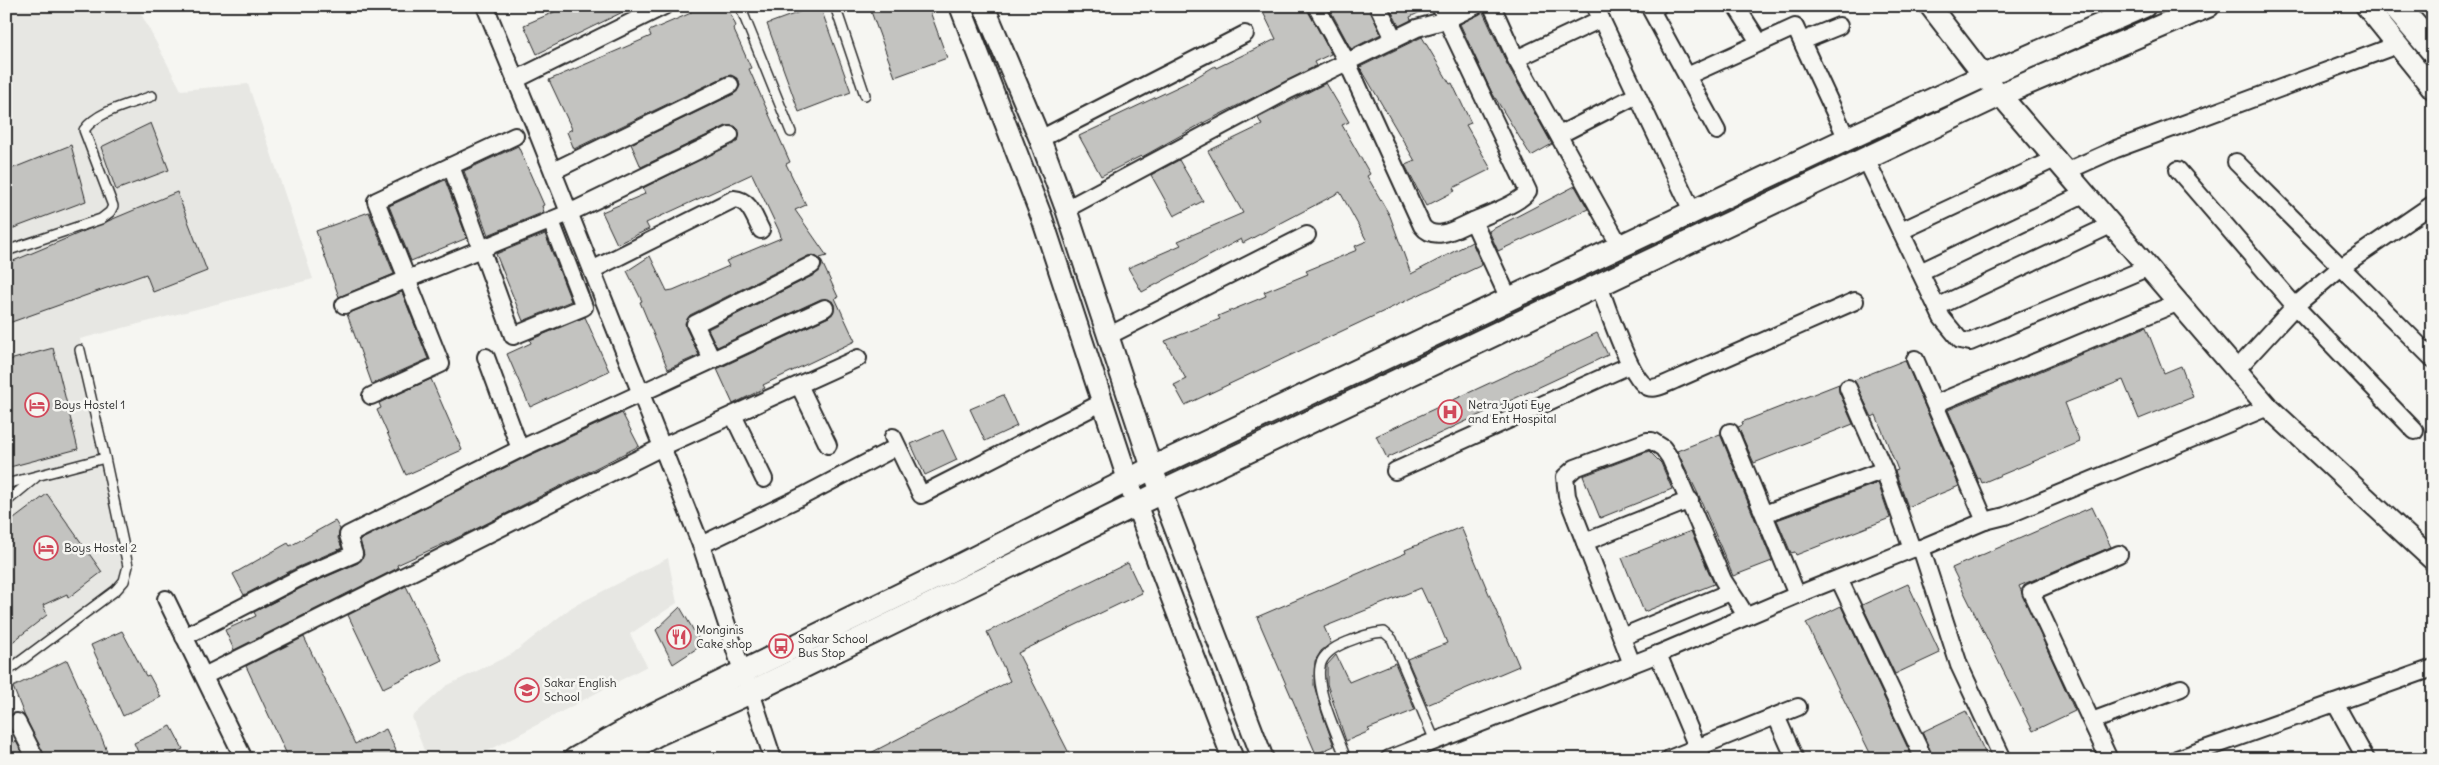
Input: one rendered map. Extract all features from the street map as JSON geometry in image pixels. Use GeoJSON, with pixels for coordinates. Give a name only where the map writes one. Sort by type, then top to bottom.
{"type":"FeatureCollection","features":[{"type":"Feature","properties":{"kind":"main road"},"geometry":{"type":"LineString","coordinates":[[575,759],[644,720],[949,571],[1152,468],[1621,248],[1847,139],[1984,76],[2144,6]]}},
{"type":"Feature","properties":{"kind":"main road"},"geometry":{"type":"LineString","coordinates":[[614,759],[656,735],[751,692],[1136,504],[2002,94],[2208,6]]}},
{"type":"Feature","properties":{"kind":"main road"},"geometry":{"type":"LineString","coordinates":[[2396,6],[2433,49]]}},
{"type":"Feature","properties":{"kind":"street"},"geometry":{"type":"LineString","coordinates":[[485,6],[553,171],[701,545],[773,759]]}},
{"type":"Feature","properties":{"kind":"street"},"geometry":{"type":"LineString","coordinates":[[515,80],[664,6]]}},
{"type":"Feature","properties":{"kind":"street"},"geometry":{"type":"LineString","coordinates":[[960,6],[1042,218],[1136,504],[1233,759]]}},
{"type":"Feature","properties":{"kind":"street"},"geometry":{"type":"LineString","coordinates":[[984,6],[1040,139],[1066,209],[1152,468],[1263,759]]}},
{"type":"Feature","properties":{"kind":"street"},"geometry":{"type":"LineString","coordinates":[[1316,6],[1347,62],[1422,226],[1427,232],[1434,234],[1450,231],[1519,200],[1528,191],[1443,13]]}},
{"type":"Feature","properties":{"kind":"street"},"geometry":{"type":"LineString","coordinates":[[1378,6],[1394,39]]}},
{"type":"Feature","properties":{"kind":"street"},"geometry":{"type":"LineString","coordinates":[[1066,209],[1281,94],[1417,28],[1443,13],[1475,6]]}},
{"type":"Feature","properties":{"kind":"street"},"geometry":{"type":"LineString","coordinates":[[1492,6],[1516,58],[1621,248]]}},
{"type":"Feature","properties":{"kind":"street"},"geometry":{"type":"LineString","coordinates":[[1658,6],[1651,10],[1717,131]]}},
{"type":"Feature","properties":{"kind":"street"},"geometry":{"type":"LineString","coordinates":[[1736,6],[1759,42]]}},
{"type":"Feature","properties":{"kind":"street"},"geometry":{"type":"LineString","coordinates":[[1930,6],[1984,76],[2002,94],[2268,407],[2433,560]]}},
{"type":"Feature","properties":{"kind":"street"},"geometry":{"type":"LineString","coordinates":[[2366,6],[2433,89]]}},
{"type":"Feature","properties":{"kind":"street"},"geometry":{"type":"LineString","coordinates":[[1516,58],[1598,12],[1693,213]]}},
{"type":"Feature","properties":{"kind":"street"},"geometry":{"type":"LineString","coordinates":[[1802,41],[1839,26]]}},
{"type":"Feature","properties":{"kind":"street"},"geometry":{"type":"LineString","coordinates":[[1687,76],[1795,27],[1847,139]]}},
{"type":"Feature","properties":{"kind":"street"},"geometry":{"type":"LineString","coordinates":[[1040,139],[1245,34]]}},
{"type":"Feature","properties":{"kind":"street"},"geometry":{"type":"LineString","coordinates":[[1900,231],[2062,165],[2116,149],[2397,46]]}},
{"type":"Feature","properties":{"kind":"street"},"geometry":{"type":"LineString","coordinates":[[553,171],[730,85]]}},
{"type":"Feature","properties":{"kind":"street"},"geometry":{"type":"LineString","coordinates":[[1559,135],[1637,95]]}},
{"type":"Feature","properties":{"kind":"street"},"geometry":{"type":"LineString","coordinates":[[344,305],[551,221],[730,135]]}},
{"type":"Feature","properties":{"kind":"street"},"geometry":{"type":"LineString","coordinates":[[371,396],[441,364],[376,201],[515,136]]}},
{"type":"Feature","properties":{"kind":"street"},"geometry":{"type":"LineString","coordinates":[[1866,159],[1937,307],[1952,332],[1960,340],[1970,342],[2149,267]]}},
{"type":"Feature","properties":{"kind":"street"},"geometry":{"type":"LineString","coordinates":[[2236,162],[2433,359]]}},
{"type":"Feature","properties":{"kind":"street"},"geometry":{"type":"LineString","coordinates":[[451,166],[513,336],[584,307],[551,221]]}},
{"type":"Feature","properties":{"kind":"street"},"geometry":{"type":"LineString","coordinates":[[2178,170],[2295,306],[2414,430]]}},
{"type":"Feature","properties":{"kind":"street"},"geometry":{"type":"LineString","coordinates":[[1920,272],[2086,193]]}},
{"type":"Feature","properties":{"kind":"street"},"geometry":{"type":"LineString","coordinates":[[592,270],[734,199],[742,200],[748,204],[761,230]]}},
{"type":"Feature","properties":{"kind":"street"},"geometry":{"type":"LineString","coordinates":[[2237,369],[2295,306],[2341,267],[2433,204]]}},
{"type":"Feature","properties":{"kind":"street"},"geometry":{"type":"LineString","coordinates":[[1472,221],[1509,299]]}},
{"type":"Feature","properties":{"kind":"street"},"geometry":{"type":"LineString","coordinates":[[1937,307],[2113,224]]}},
{"type":"Feature","properties":{"kind":"street"},"geometry":{"type":"LineString","coordinates":[[1108,336],[1307,235]]}},
{"type":"Feature","properties":{"kind":"street"},"geometry":{"type":"LineString","coordinates":[[712,360],[695,324],[812,265]]}},
{"type":"Feature","properties":{"kind":"street"},"geometry":{"type":"LineString","coordinates":[[1599,285],[1630,366],[1639,379],[1648,387],[1659,386],[1854,301]]}},
{"type":"Feature","properties":{"kind":"street"},"geometry":{"type":"LineString","coordinates":[[1935,404],[2180,302]]}},
{"type":"Feature","properties":{"kind":"street"},"geometry":{"type":"LineString","coordinates":[[184,636],[301,577],[354,554],[348,535],[520,449],[825,308]]}},
{"type":"Feature","properties":{"kind":"street"},"geometry":{"type":"LineString","coordinates":[[486,357],[520,449]]}},
{"type":"Feature","properties":{"kind":"street"},"geometry":{"type":"LineString","coordinates":[[204,676],[662,447],[858,358]]}},
{"type":"Feature","properties":{"kind":"street"},"geometry":{"type":"LineString","coordinates":[[1915,359],[1985,521]]}},
{"type":"Feature","properties":{"kind":"street"},"geometry":{"type":"LineString","coordinates":[[1395,471],[1630,366]]}},
{"type":"Feature","properties":{"kind":"street"},"geometry":{"type":"LineString","coordinates":[[800,385],[828,445]]}},
{"type":"Feature","properties":{"kind":"street"},"geometry":{"type":"LineString","coordinates":[[1848,388],[1917,548],[1959,665],[2003,759]]}},
{"type":"Feature","properties":{"kind":"street"},"geometry":{"type":"LineString","coordinates":[[701,545],[803,496],[891,444],[921,495],[1103,402]]}},
{"type":"Feature","properties":{"kind":"street"},"geometry":{"type":"LineString","coordinates":[[1389,759],[1658,654],[1797,594],[1985,521],[2005,516],[2268,407]]}},
{"type":"Feature","properties":{"kind":"street"},"geometry":{"type":"LineString","coordinates":[[733,415],[764,479]]}},
{"type":"Feature","properties":{"kind":"street"},"geometry":{"type":"LineString","coordinates":[[1730,432],[1797,594]]}},
{"type":"Feature","properties":{"kind":"street"},"geometry":{"type":"LineString","coordinates":[[1632,664],[1564,486],[1565,477],[1575,468],[1638,444],[1652,441],[1663,448],[1670,458],[1690,500],[1730,592],[1738,600],[1746,617]]}},
{"type":"Feature","properties":{"kind":"street"},"geometry":{"type":"LineString","coordinates":[[1764,514],[1884,470]]}},
{"type":"Feature","properties":{"kind":"street"},"geometry":{"type":"LineString","coordinates":[[1585,542],[1690,500]]}},
{"type":"Feature","properties":{"kind":"street"},"geometry":{"type":"LineString","coordinates":[[2109,759],[2032,592],[2119,554]]}},
{"type":"Feature","properties":{"kind":"street"},"geometry":{"type":"LineString","coordinates":[[1839,579],[1924,759]]}},
{"type":"Feature","properties":{"kind":"street"},"geometry":{"type":"LineString","coordinates":[[1622,637],[1730,592]]}},
{"type":"Feature","properties":{"kind":"street"},"geometry":{"type":"LineString","coordinates":[[166,599],[244,759]]}},
{"type":"Feature","properties":{"kind":"street"},"geometry":{"type":"LineString","coordinates":[[1658,654],[1700,753]]}},
{"type":"Feature","properties":{"kind":"street"},"geometry":{"type":"LineString","coordinates":[[2178,759],[2433,668]]}},
{"type":"Feature","properties":{"kind":"street"},"geometry":{"type":"LineString","coordinates":[[2092,722],[2181,688]]}},
{"type":"Feature","properties":{"kind":"street"},"geometry":{"type":"LineString","coordinates":[[2335,703],[2366,759]]}},
{"type":"Feature","properties":{"kind":"street"},"geometry":{"type":"LineString","coordinates":[[1669,759],[1700,753],[1798,707]]}},
{"type":"Feature","properties":{"kind":"street"},"geometry":{"type":"LineString","coordinates":[[1776,716],[1795,759]]}},
{"type":"Feature","properties":{"kind":"street"},"geometry":{"type":"LineString","coordinates":[[18,722],[36,759]]}},
{"type":"Feature","properties":{"kind":"lane"},"geometry":{"type":"LineString","coordinates":[[740,6],[791,132]]}},
{"type":"Feature","properties":{"kind":"lane"},"geometry":{"type":"LineString","coordinates":[[835,6],[865,96]]}},
{"type":"Feature","properties":{"kind":"lane"},"geometry":{"type":"LineString","coordinates":[[6,251],[101,219],[110,212],[112,206],[84,130],[92,120],[100,115],[152,96]]}},
{"type":"Feature","properties":{"kind":"lane"},"geometry":{"type":"LineString","coordinates":[[6,672],[116,590],[124,581],[128,566],[80,350]]}},
{"type":"Feature","properties":{"kind":"lane"},"geometry":{"type":"LineString","coordinates":[[6,484],[105,458]]}},
{"type":"Feature","properties":{"kind":"lane"},"geometry":{"type":"LineString","coordinates":[[6,502],[39,475]]}},
{"type":"Feature","properties":{"kind":"lane"},"geometry":{"type":"LineString","coordinates":[[1346,759],[1319,679],[1321,662],[1334,647],[1369,633],[1384,632],[1392,639],[1435,742]]}},
{"type":"Feature","properties":{"kind":"shaded area"},"geometry":{"type":"Polygon","coordinates":[[[6,6],[137,6],[181,90],[248,84],[313,279],[80,339],[127,590],[6,681],[6,6]]]}},
{"type":"Feature","properties":{"kind":"shaded area"},"geometry":{"type":"Polygon","coordinates":[[[668,558],[677,603],[630,634],[647,666],[473,759],[427,759],[412,717],[446,686],[512,654],[572,607],[668,558]]]}},
{"type":"Feature","properties":{"kind":"building"},"geometry":{"type":"Polygon","coordinates":[[[568,6],[635,6],[537,54],[524,25],[568,6]]]}},
{"type":"Feature","properties":{"kind":"building"},"geometry":{"type":"Polygon","coordinates":[[[687,6],[727,6],[736,26],[733,28],[751,68],[749,69],[790,162],[786,164],[806,205],[795,210],[827,256],[820,258],[821,260],[813,255],[808,256],[690,315],[685,323],[686,328],[699,355],[668,369],[640,302],[642,301],[627,271],[650,256],[667,291],[673,290],[729,266],[726,261],[781,238],[780,233],[752,174],[646,223],[649,229],[617,244],[602,212],[645,194],[643,188],[738,141],[739,130],[735,126],[726,126],[641,167],[631,144],[734,94],[740,86],[739,80],[731,75],[726,76],[574,149],[567,132],[572,129],[549,80],[651,36],[649,31],[691,13],[687,6]]]}},
{"type":"Feature","properties":{"kind":"building"},"geometry":{"type":"Polygon","coordinates":[[[820,6],[851,92],[799,112],[767,24],[820,6]]]}},
{"type":"Feature","properties":{"kind":"building"},"geometry":{"type":"Polygon","coordinates":[[[869,6],[928,6],[947,58],[895,77],[869,6]]]}},
{"type":"Feature","properties":{"kind":"building"},"geometry":{"type":"Polygon","coordinates":[[[1260,6],[1306,6],[1331,54],[1314,62],[1316,66],[1201,124],[1142,157],[1101,176],[1079,136],[1188,82],[1215,66],[1216,68],[1276,39],[1260,6]]]}},
{"type":"Feature","properties":{"kind":"building"},"geometry":{"type":"Polygon","coordinates":[[[1328,6],[1368,6],[1381,34],[1351,49],[1328,6]]]}},
{"type":"Feature","properties":{"kind":"building"},"geometry":{"type":"Polygon","coordinates":[[[1389,6],[1430,7],[1410,17],[1411,20],[1399,26],[1389,6]]]}},
{"type":"Feature","properties":{"kind":"building"},"geometry":{"type":"Polygon","coordinates":[[[1483,12],[1507,64],[1552,144],[1531,156],[1491,91],[1460,24],[1483,12]]]}},
{"type":"Feature","properties":{"kind":"building"},"geometry":{"type":"Polygon","coordinates":[[[1422,37],[1450,84],[1452,83],[1471,123],[1466,125],[1491,169],[1453,188],[1455,191],[1426,206],[1405,165],[1415,161],[1360,67],[1422,37]]]}},
{"type":"Feature","properties":{"kind":"building"},"geometry":{"type":"Polygon","coordinates":[[[1326,83],[1349,122],[1342,125],[1370,174],[1367,176],[1390,216],[1411,274],[1472,242],[1482,265],[1185,405],[1174,385],[1186,379],[1165,341],[1220,319],[1218,316],[1266,296],[1264,292],[1308,274],[1306,271],[1357,250],[1355,246],[1367,241],[1340,192],[1243,243],[1241,239],[1142,292],[1128,268],[1181,245],[1178,241],[1243,213],[1208,151],[1262,125],[1258,118],[1326,83]]]}},
{"type":"Feature","properties":{"kind":"building"},"geometry":{"type":"Polygon","coordinates":[[[151,123],[169,170],[116,190],[101,147],[151,123]]]}},
{"type":"Feature","properties":{"kind":"building"},"geometry":{"type":"Polygon","coordinates":[[[71,145],[86,201],[6,231],[6,171],[71,145]]]}},
{"type":"Feature","properties":{"kind":"building"},"geometry":{"type":"Polygon","coordinates":[[[518,146],[544,205],[542,206],[544,212],[488,235],[464,171],[518,146]]]}},
{"type":"Feature","properties":{"kind":"building"},"geometry":{"type":"Polygon","coordinates":[[[1179,160],[1203,201],[1174,216],[1151,175],[1179,160]]]}},
{"type":"Feature","properties":{"kind":"building"},"geometry":{"type":"Polygon","coordinates":[[[445,180],[467,238],[411,261],[389,206],[445,180]]]}},
{"type":"Feature","properties":{"kind":"building"},"geometry":{"type":"Polygon","coordinates":[[[1575,186],[1588,209],[1498,251],[1489,231],[1575,186]]]}},
{"type":"Feature","properties":{"kind":"building"},"geometry":{"type":"Polygon","coordinates":[[[177,192],[207,271],[153,292],[146,274],[6,324],[6,264],[177,192]]]}},
{"type":"Feature","properties":{"kind":"building"},"geometry":{"type":"Polygon","coordinates":[[[369,212],[394,274],[339,297],[316,231],[369,212]]]}},
{"type":"Feature","properties":{"kind":"building"},"geometry":{"type":"Polygon","coordinates":[[[545,234],[571,301],[523,321],[496,254],[545,234]]]}},
{"type":"Feature","properties":{"kind":"building"},"geometry":{"type":"Polygon","coordinates":[[[821,260],[838,297],[835,298],[855,341],[763,385],[765,388],[733,404],[717,369],[829,317],[833,313],[834,304],[830,300],[821,299],[717,347],[708,329],[816,274],[822,266],[821,260]]]}},
{"type":"Feature","properties":{"kind":"building"},"geometry":{"type":"Polygon","coordinates":[[[402,292],[428,359],[372,384],[347,314],[402,292]]]}},
{"type":"Feature","properties":{"kind":"building"},"geometry":{"type":"Polygon","coordinates":[[[585,317],[609,371],[530,407],[507,354],[531,343],[530,340],[585,317]]]}},
{"type":"Feature","properties":{"kind":"building"},"geometry":{"type":"Polygon","coordinates":[[[2146,327],[2164,373],[2181,366],[2193,397],[2139,419],[2123,380],[2065,403],[2080,442],[1982,483],[1980,478],[1978,479],[1948,410],[2146,327]]]}},
{"type":"Feature","properties":{"kind":"building"},"geometry":{"type":"Polygon","coordinates":[[[1597,333],[1608,355],[1387,458],[1376,436],[1597,333]]]}},
{"type":"Feature","properties":{"kind":"building","name":"Boys Hostel 1"},"geometry":{"type":"Polygon","coordinates":[[[53,348],[78,449],[6,468],[6,361],[53,348]]]}},
{"type":"Feature","properties":{"kind":"building"},"geometry":{"type":"Polygon","coordinates":[[[1905,360],[1959,486],[1908,507],[1895,471],[1898,470],[1876,415],[1872,417],[1854,380],[1905,360]]]}},
{"type":"Feature","properties":{"kind":"building"},"geometry":{"type":"Polygon","coordinates":[[[431,379],[462,450],[406,475],[377,410],[381,408],[379,403],[431,379]]]}},
{"type":"Feature","properties":{"kind":"building"},"geometry":{"type":"Polygon","coordinates":[[[1839,384],[1839,392],[1853,424],[1754,463],[1738,427],[1743,425],[1742,422],[1839,384]]]}},
{"type":"Feature","properties":{"kind":"building"},"geometry":{"type":"Polygon","coordinates":[[[1003,395],[1017,426],[985,441],[970,409],[1003,395]]]}},
{"type":"Feature","properties":{"kind":"building"},"geometry":{"type":"Polygon","coordinates":[[[622,413],[639,446],[472,531],[397,565],[398,568],[234,650],[225,630],[256,616],[254,612],[305,586],[358,563],[364,555],[360,540],[524,458],[622,413]]]}},
{"type":"Feature","properties":{"kind":"building"},"geometry":{"type":"Polygon","coordinates":[[[943,430],[957,460],[925,475],[911,444],[943,430]]]}},
{"type":"Feature","properties":{"kind":"building"},"geometry":{"type":"Polygon","coordinates":[[[1720,434],[1772,561],[1733,576],[1699,496],[1677,451],[1720,434]]]}},
{"type":"Feature","properties":{"kind":"building"},"geometry":{"type":"Polygon","coordinates":[[[1649,451],[1661,463],[1672,489],[1600,518],[1583,476],[1649,451]]]}},
{"type":"Feature","properties":{"kind":"building"},"geometry":{"type":"Polygon","coordinates":[[[1878,483],[1890,518],[1796,555],[1795,552],[1791,553],[1777,520],[1878,483]]]}},
{"type":"Feature","properties":{"kind":"building","name":"Boys Hostel 2"},"geometry":{"type":"Polygon","coordinates":[[[47,494],[102,572],[68,598],[67,594],[43,605],[47,615],[6,647],[6,525],[47,494]]]}},
{"type":"Feature","properties":{"kind":"building"},"geometry":{"type":"Polygon","coordinates":[[[2092,507],[2111,547],[2019,586],[2075,711],[2033,731],[1952,568],[2092,507]]]}},
{"type":"Feature","properties":{"kind":"building"},"geometry":{"type":"Polygon","coordinates":[[[335,521],[340,529],[338,538],[342,548],[296,568],[244,595],[233,574],[288,543],[290,546],[335,521]]]}},
{"type":"Feature","properties":{"kind":"building"},"geometry":{"type":"Polygon","coordinates":[[[1461,527],[1519,666],[1427,705],[1407,659],[1447,643],[1430,602],[1428,603],[1421,588],[1324,627],[1331,643],[1321,651],[1315,661],[1314,685],[1334,746],[1316,754],[1257,617],[1406,553],[1405,550],[1461,527]]]}},
{"type":"Feature","properties":{"kind":"building"},"geometry":{"type":"Polygon","coordinates":[[[1691,531],[1714,584],[1644,612],[1622,558],[1691,531]]]}},
{"type":"Feature","properties":{"kind":"building"},"geometry":{"type":"Polygon","coordinates":[[[1128,563],[1142,593],[1018,653],[1072,759],[859,759],[1010,681],[987,632],[1128,563]]]}},
{"type":"Feature","properties":{"kind":"building"},"geometry":{"type":"Polygon","coordinates":[[[1908,584],[1940,653],[1895,674],[1862,605],[1908,584]]]}},
{"type":"Feature","properties":{"kind":"building"},"geometry":{"type":"Polygon","coordinates":[[[406,586],[442,660],[383,688],[348,615],[406,586]]]}},
{"type":"Feature","properties":{"kind":"building"},"geometry":{"type":"Polygon","coordinates":[[[1841,606],[1913,759],[1873,759],[1806,623],[1841,606]]]}},
{"type":"Feature","properties":{"kind":"building"},"geometry":{"type":"Polygon","coordinates":[[[680,607],[702,645],[673,664],[656,630],[680,607]]]}},
{"type":"Feature","properties":{"kind":"building"},"geometry":{"type":"Polygon","coordinates":[[[122,631],[146,676],[149,675],[161,697],[123,716],[91,645],[122,631]]]}},
{"type":"Feature","properties":{"kind":"building"},"geometry":{"type":"Polygon","coordinates":[[[304,637],[355,744],[386,729],[400,759],[289,759],[246,666],[304,637]]]}},
{"type":"Feature","properties":{"kind":"building"},"geometry":{"type":"Polygon","coordinates":[[[1336,655],[1349,682],[1395,663],[1415,710],[1368,729],[1370,731],[1346,741],[1327,684],[1327,665],[1336,655]]]}},
{"type":"Feature","properties":{"kind":"building"},"geometry":{"type":"Polygon","coordinates":[[[67,660],[110,759],[46,759],[25,717],[13,687],[67,660]]]}},
{"type":"Feature","properties":{"kind":"building"},"geometry":{"type":"Polygon","coordinates":[[[1966,711],[1988,759],[1934,759],[1922,732],[1966,711]]]}},
{"type":"Feature","properties":{"kind":"building"},"geometry":{"type":"Polygon","coordinates":[[[171,726],[183,749],[163,759],[141,759],[134,743],[171,726]]]}},
{"type":"Feature","properties":{"kind":"building"},"geometry":{"type":"Polygon","coordinates":[[[16,741],[25,759],[6,759],[6,746],[16,741]]]}},
{"type":"Feature","properties":{"kind":"place","name":"Boys Hostel 1"},"geometry":{"type":"Point","coordinates":[37,405]}},
{"type":"Feature","properties":{"kind":"place","name":"Netra Jyoti Eye and Ent Hospital"},"geometry":{"type":"Point","coordinates":[1450,412]}},
{"type":"Feature","properties":{"kind":"place","name":"Boys Hostel 2"},"geometry":{"type":"Point","coordinates":[46,548]}},
{"type":"Feature","properties":{"kind":"place","name":"Monginis Cake shop"},"geometry":{"type":"Point","coordinates":[679,637]}},
{"type":"Feature","properties":{"kind":"place","name":"Sakar School Bus Stop"},"geometry":{"type":"Point","coordinates":[781,646]}},
{"type":"Feature","properties":{"kind":"place","name":"Sakar English School"},"geometry":{"type":"Point","coordinates":[527,690]}}]}
